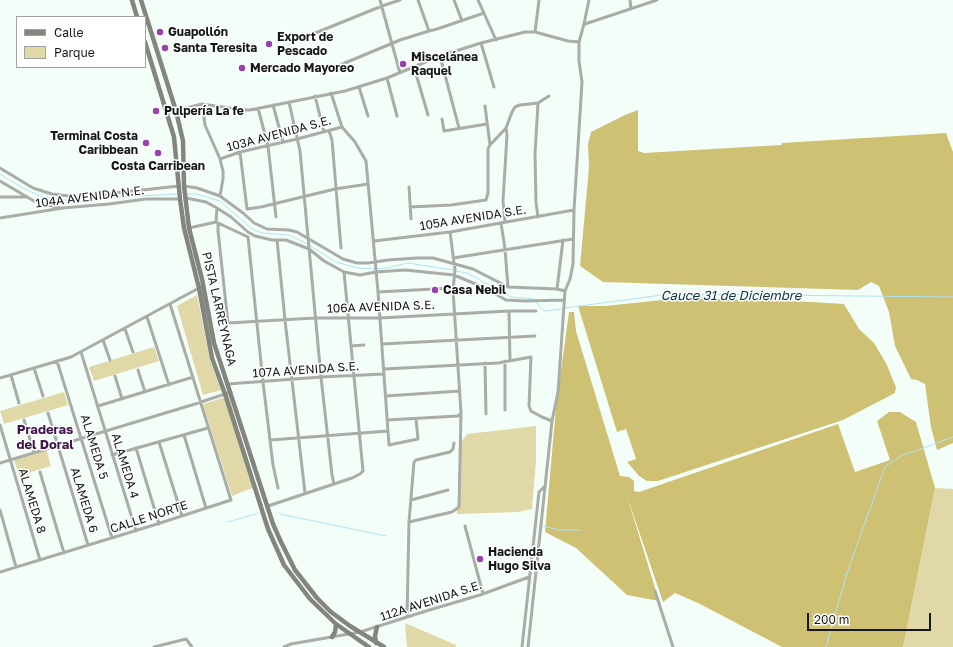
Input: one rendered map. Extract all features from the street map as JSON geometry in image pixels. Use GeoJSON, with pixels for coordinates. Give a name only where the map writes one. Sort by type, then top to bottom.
{"type":"FeatureCollection","features":[{"type":"Feature","properties":{"kind":"main road"},"geometry":{"type":"LineString","coordinates":[[132,0],[137,16]]}},
{"type":"Feature","properties":{"kind":"main road","name":"PISTA LARREYNAGA"},"geometry":{"type":"LineString","coordinates":[[141,0],[176,111],[183,141],[184,187],[189,228],[202,279],[217,353],[281,542],[302,579],[317,598],[331,612],[350,626],[384,647]]}},
{"type":"Feature","properties":{"kind":"main road","name":"PISTA LARREYNAGA"},"geometry":{"type":"LineString","coordinates":[[146,45],[174,137],[184,228],[199,288],[212,358],[274,545],[284,565],[302,590],[318,608],[336,624],[369,647]]}},
{"type":"Feature","properties":{"kind":"main road"},"geometry":{"type":"LineString","coordinates":[[332,637],[335,632],[336,624]]}},
{"type":"Feature","properties":{"kind":"main road"},"geometry":{"type":"LineString","coordinates":[[376,627],[374,636],[376,643]]}},
{"type":"Feature","properties":{"kind":"street"},"geometry":{"type":"LineString","coordinates":[[380,0],[400,73]]}},
{"type":"Feature","properties":{"kind":"street"},"geometry":{"type":"LineString","coordinates":[[308,36],[400,0]]}},
{"type":"Feature","properties":{"kind":"street"},"geometry":{"type":"LineString","coordinates":[[418,0],[429,31]]}},
{"type":"Feature","properties":{"kind":"street"},"geometry":{"type":"LineString","coordinates":[[454,0],[462,21]]}},
{"type":"Feature","properties":{"kind":"street"},"geometry":{"type":"LineString","coordinates":[[478,0],[496,40]]}},
{"type":"Feature","properties":{"kind":"street"},"geometry":{"type":"LineString","coordinates":[[535,32],[539,0]]}},
{"type":"Feature","properties":{"kind":"street"},"geometry":{"type":"LineString","coordinates":[[630,0],[631,9]]}},
{"type":"Feature","properties":{"kind":"street"},"geometry":{"type":"LineString","coordinates":[[584,24],[657,0]]}},
{"type":"Feature","properties":{"kind":"street"},"geometry":{"type":"LineString","coordinates":[[528,647],[552,420],[558,392],[565,292],[570,279],[573,264],[574,210],[582,82],[579,61],[579,42],[588,1]]}},
{"type":"Feature","properties":{"kind":"street"},"geometry":{"type":"LineString","coordinates":[[321,73],[391,44],[484,13]]}},
{"type":"Feature","properties":{"kind":"street"},"geometry":{"type":"LineString","coordinates":[[167,113],[202,104],[244,110],[359,87],[387,78],[440,56],[481,43],[525,32],[535,32],[568,41],[579,42]]}},
{"type":"Feature","properties":{"kind":"street"},"geometry":{"type":"LineString","coordinates":[[481,43],[494,87]]}},
{"type":"Feature","properties":{"kind":"street"},"geometry":{"type":"LineString","coordinates":[[440,56],[459,128]]}},
{"type":"Feature","properties":{"kind":"street"},"geometry":{"type":"LineString","coordinates":[[414,67],[428,114]]}},
{"type":"Feature","properties":{"kind":"street"},"geometry":{"type":"LineString","coordinates":[[387,78],[397,116]]}},
{"type":"Feature","properties":{"kind":"street"},"geometry":{"type":"LineString","coordinates":[[359,87],[368,116]]}},
{"type":"Feature","properties":{"kind":"street"},"geometry":{"type":"LineString","coordinates":[[331,93],[342,127],[355,142],[366,161],[376,264],[389,445],[418,439],[416,419]]}},
{"type":"Feature","properties":{"kind":"street"},"geometry":{"type":"LineString","coordinates":[[315,96],[324,132]]}},
{"type":"Feature","properties":{"kind":"street"},"geometry":{"type":"LineString","coordinates":[[410,207],[451,205],[486,200],[488,193],[488,149],[490,145],[506,128],[515,107],[538,103],[548,96]]}},
{"type":"Feature","properties":{"kind":"street"},"geometry":{"type":"LineString","coordinates":[[289,102],[300,151],[327,436],[334,484]]}},
{"type":"Feature","properties":{"kind":"street"},"geometry":{"type":"LineString","coordinates":[[538,103],[535,154],[536,203],[538,217]]}},
{"type":"Feature","properties":{"kind":"street"},"geometry":{"type":"LineString","coordinates":[[202,104],[205,125],[220,159],[223,171],[220,196]]}},
{"type":"Feature","properties":{"kind":"street"},"geometry":{"type":"LineString","coordinates":[[273,105],[283,142]]}},
{"type":"Feature","properties":{"kind":"street"},"geometry":{"type":"LineString","coordinates":[[485,106],[490,145]]}},
{"type":"Feature","properties":{"kind":"street"},"geometry":{"type":"LineString","coordinates":[[258,108],[268,146],[276,217]]}},
{"type":"Feature","properties":{"kind":"street"},"geometry":{"type":"LineString","coordinates":[[442,119],[444,131],[487,124]]}},
{"type":"Feature","properties":{"kind":"street","name":"103A AVENIDA S.E."},"geometry":{"type":"LineString","coordinates":[[220,159],[240,152],[342,127]]}},
{"type":"Feature","properties":{"kind":"street"},"geometry":{"type":"LineString","coordinates":[[505,222],[503,201],[507,135],[506,128]]}},
{"type":"Feature","properties":{"kind":"street"},"geometry":{"type":"LineString","coordinates":[[330,131],[341,248]]}},
{"type":"Feature","properties":{"kind":"street"},"geometry":{"type":"LineString","coordinates":[[240,152],[247,208],[275,204],[335,189],[368,184]]}},
{"type":"Feature","properties":{"kind":"street"},"geometry":{"type":"LineString","coordinates":[[0,168],[33,188],[52,194],[78,197],[179,187]]}},
{"type":"Feature","properties":{"kind":"street"},"geometry":{"type":"LineString","coordinates":[[0,181],[28,198],[63,208]]}},
{"type":"Feature","properties":{"kind":"street"},"geometry":{"type":"LineString","coordinates":[[184,187],[197,188],[220,196],[243,212],[254,222],[267,229],[297,232],[324,261],[344,272],[360,275],[376,271],[405,270],[454,275],[485,288],[506,300],[537,301],[565,299]]}},
{"type":"Feature","properties":{"kind":"street"},"geometry":{"type":"LineString","coordinates":[[409,187],[411,219]]}},
{"type":"Feature","properties":{"kind":"street"},"geometry":{"type":"LineString","coordinates":[[0,197],[28,198]]}},
{"type":"Feature","properties":{"kind":"street","name":"104A AVENIDA N.E."},"geometry":{"type":"LineString","coordinates":[[2,217],[63,208],[146,199],[180,198]]}},
{"type":"Feature","properties":{"kind":"street"},"geometry":{"type":"LineString","coordinates":[[186,198],[206,202],[217,208],[255,236],[272,240],[286,240],[308,244],[343,259],[357,263],[376,264],[388,260],[433,258],[473,269],[508,287],[516,289],[557,289],[565,292]]}},
{"type":"Feature","properties":{"kind":"street"},"geometry":{"type":"LineString","coordinates":[[217,208],[217,222]]}},
{"type":"Feature","properties":{"kind":"street","name":"105A AVENIDA S.E."},"geometry":{"type":"LineString","coordinates":[[374,241],[450,232],[574,210]]}},
{"type":"Feature","properties":{"kind":"street"},"geometry":{"type":"LineString","coordinates":[[189,228],[217,222],[248,237],[255,236]]}},
{"type":"Feature","properties":{"kind":"street","name":"106A AVENIDA S.E."},"geometry":{"type":"LineString","coordinates":[[217,222],[222,281],[228,323],[315,318],[380,318],[509,311],[536,311]]}},
{"type":"Feature","properties":{"kind":"street"},"geometry":{"type":"LineString","coordinates":[[501,223],[508,287]]}},
{"type":"Feature","properties":{"kind":"street"},"geometry":{"type":"LineString","coordinates":[[409,522],[452,512],[458,507],[461,413],[459,365],[454,314],[454,264],[450,232]]}},
{"type":"Feature","properties":{"kind":"street"},"geometry":{"type":"LineString","coordinates":[[248,237],[273,466],[278,488]]}},
{"type":"Feature","properties":{"kind":"street"},"geometry":{"type":"LineString","coordinates":[[453,258],[573,239]]}},
{"type":"Feature","properties":{"kind":"street"},"geometry":{"type":"LineString","coordinates":[[277,240],[305,492]]}},
{"type":"Feature","properties":{"kind":"street"},"geometry":{"type":"LineString","coordinates":[[557,289],[562,240]]}},
{"type":"Feature","properties":{"kind":"street"},"geometry":{"type":"LineString","coordinates":[[268,506],[305,492],[334,484],[360,474],[363,471],[358,433],[344,272]]}},
{"type":"Feature","properties":{"kind":"street"},"geometry":{"type":"LineString","coordinates":[[0,378],[57,361],[81,352],[199,288]]}},
{"type":"Feature","properties":{"kind":"street"},"geometry":{"type":"LineString","coordinates":[[378,292],[453,288]]}},
{"type":"Feature","properties":{"kind":"street","name":"CALLE NORTE"},"geometry":{"type":"LineString","coordinates":[[0,572],[159,524],[231,500],[170,304]]}},
{"type":"Feature","properties":{"kind":"street"},"geometry":{"type":"LineString","coordinates":[[509,311],[510,360]]}},
{"type":"Feature","properties":{"kind":"street"},"geometry":{"type":"LineString","coordinates":[[147,317],[169,384]]}},
{"type":"Feature","properties":{"kind":"street"},"geometry":{"type":"LineString","coordinates":[[125,328],[133,352]]}},
{"type":"Feature","properties":{"kind":"street"},"geometry":{"type":"LineString","coordinates":[[382,344],[510,336],[535,336]]}},
{"type":"Feature","properties":{"kind":"street"},"geometry":{"type":"LineString","coordinates":[[103,340],[110,360]]}},
{"type":"Feature","properties":{"kind":"street"},"geometry":{"type":"LineString","coordinates":[[351,346],[364,345]]}},
{"type":"Feature","properties":{"kind":"street","name":"ALAMEDA 4"},"geometry":{"type":"LineString","coordinates":[[81,352],[136,531]]}},
{"type":"Feature","properties":{"kind":"street"},"geometry":{"type":"LineString","coordinates":[[384,369],[485,364],[531,357],[529,406],[531,411],[542,418],[552,420]]}},
{"type":"Feature","properties":{"kind":"street","name":"ALAMEDA 5"},"geometry":{"type":"LineString","coordinates":[[57,361],[112,538]]}},
{"type":"Feature","properties":{"kind":"street"},"geometry":{"type":"LineString","coordinates":[[504,410],[505,361]]}},
{"type":"Feature","properties":{"kind":"street"},"geometry":{"type":"LineString","coordinates":[[485,364],[486,414]]}},
{"type":"Feature","properties":{"kind":"street"},"geometry":{"type":"LineString","coordinates":[[34,368],[43,396]]}},
{"type":"Feature","properties":{"kind":"street"},"geometry":{"type":"LineString","coordinates":[[138,370],[145,392]]}},
{"type":"Feature","properties":{"kind":"street","name":"107A AVENIDA S.E."},"geometry":{"type":"LineString","coordinates":[[228,384],[384,374]]}},
{"type":"Feature","properties":{"kind":"street"},"geometry":{"type":"LineString","coordinates":[[11,375],[19,403]]}},
{"type":"Feature","properties":{"kind":"street"},"geometry":{"type":"LineString","coordinates":[[116,376],[122,399]]}},
{"type":"Feature","properties":{"kind":"street"},"geometry":{"type":"LineString","coordinates":[[98,406],[193,377]]}},
{"type":"Feature","properties":{"kind":"street"},"geometry":{"type":"LineString","coordinates":[[386,396],[460,391]]}},
{"type":"Feature","properties":{"kind":"street"},"geometry":{"type":"LineString","coordinates":[[0,463],[231,392]]}},
{"type":"Feature","properties":{"kind":"street","name":"ALAMEDA 6"},"geometry":{"type":"LineString","coordinates":[[48,413],[88,545]]}},
{"type":"Feature","properties":{"kind":"street"},"geometry":{"type":"LineString","coordinates":[[387,420],[458,416],[461,413]]}},
{"type":"Feature","properties":{"kind":"street"},"geometry":{"type":"LineString","coordinates":[[24,420],[34,452]]}},
{"type":"Feature","properties":{"kind":"street","name":"ALAMEDA 8"},"geometry":{"type":"LineString","coordinates":[[0,425],[40,560]]}},
{"type":"Feature","properties":{"kind":"street"},"geometry":{"type":"LineString","coordinates":[[112,456],[208,428]]}},
{"type":"Feature","properties":{"kind":"street"},"geometry":{"type":"LineString","coordinates":[[271,440],[388,432]]}},
{"type":"Feature","properties":{"kind":"street"},"geometry":{"type":"LineString","coordinates":[[184,435],[206,508]]}},
{"type":"Feature","properties":{"kind":"street"},"geometry":{"type":"LineString","coordinates":[[159,442],[182,516]]}},
{"type":"Feature","properties":{"kind":"street"},"geometry":{"type":"LineString","coordinates":[[407,617],[409,522],[414,462],[416,460],[450,452],[454,449],[454,443]]}},
{"type":"Feature","properties":{"kind":"street"},"geometry":{"type":"LineString","coordinates":[[136,448],[159,524]]}},
{"type":"Feature","properties":{"kind":"street"},"geometry":{"type":"LineString","coordinates":[[40,472],[64,553]]}},
{"type":"Feature","properties":{"kind":"street"},"geometry":{"type":"LineString","coordinates":[[522,647],[539,492],[545,486]]}},
{"type":"Feature","properties":{"kind":"street"},"geometry":{"type":"LineString","coordinates":[[411,500],[448,490]]}},
{"type":"Feature","properties":{"kind":"street"},"geometry":{"type":"LineString","coordinates":[[0,510],[16,567]]}},
{"type":"Feature","properties":{"kind":"street"},"geometry":{"type":"LineString","coordinates":[[465,526],[483,594]]}},
{"type":"Feature","properties":{"kind":"street","name":"112A AVENIDA S.E."},"geometry":{"type":"LineString","coordinates":[[284,647],[360,632],[483,594],[529,577]]}},
{"type":"Feature","properties":{"kind":"street"},"geometry":{"type":"LineString","coordinates":[[655,590],[673,647]]}},
{"type":"Feature","properties":{"kind":"street"},"geometry":{"type":"LineString","coordinates":[[154,647],[186,639],[192,647]]}},
{"type":"Feature","properties":{"kind":"green space"},"geometry":{"type":"Polygon","coordinates":[[[197,295],[210,360],[221,390],[203,395],[177,306],[197,295]]]}},
{"type":"Feature","properties":{"kind":"green space"},"geometry":{"type":"Polygon","coordinates":[[[154,347],[159,361],[94,381],[89,367],[154,347]]]}},
{"type":"Feature","properties":{"kind":"green space"},"geometry":{"type":"Polygon","coordinates":[[[64,392],[68,405],[4,424],[0,411],[64,392]]]}},
{"type":"Feature","properties":{"kind":"green space"},"geometry":{"type":"Polygon","coordinates":[[[229,396],[255,487],[232,496],[203,404],[229,396]]]}},
{"type":"Feature","properties":{"kind":"green space"},"geometry":{"type":"Polygon","coordinates":[[[536,426],[536,461],[532,509],[518,512],[457,514],[461,442],[467,434],[536,426]]]}},
{"type":"Feature","properties":{"kind":"green space"},"geometry":{"type":"Polygon","coordinates":[[[46,449],[51,466],[28,473],[28,478],[21,481],[14,460],[46,449]]]}},
{"type":"Feature","properties":{"kind":"green space"},"geometry":{"type":"Polygon","coordinates":[[[935,488],[953,489],[953,647],[903,647],[935,488]]]}},
{"type":"Feature","properties":{"kind":"green space"},"geometry":{"type":"Polygon","coordinates":[[[405,623],[456,645],[456,647],[407,647],[405,623]]]}},
{"type":"Feature","properties":{"kind":"shaded area"},"geometry":{"type":"Polygon","coordinates":[[[638,110],[638,151],[644,153],[946,133],[953,152],[953,443],[937,450],[931,427],[925,384],[911,379],[895,346],[889,312],[879,286],[871,282],[858,290],[603,282],[580,266],[589,167],[588,144],[591,132],[638,110]]]}},
{"type":"Feature","properties":{"kind":"shaded area"},"geometry":{"type":"Polygon","coordinates":[[[681,298],[844,304],[859,329],[874,343],[886,363],[896,387],[895,393],[843,420],[658,481],[647,481],[639,476],[627,462],[636,459],[626,429],[617,432],[578,306],[605,306],[681,298]]]}},
{"type":"Feature","properties":{"kind":"shaded area"},"geometry":{"type":"Polygon","coordinates":[[[569,312],[574,312],[576,331],[620,476],[629,477],[634,481],[634,491],[639,492],[838,424],[855,472],[890,460],[877,421],[889,412],[900,412],[916,422],[935,488],[903,647],[782,647],[700,604],[675,593],[663,602],[627,496],[659,601],[627,595],[576,548],[545,532],[556,407],[569,312]]]}},
{"type":"Feature","properties":{"kind":"waterway"},"geometry":{"type":"LineString","coordinates":[[0,174],[40,196],[78,202],[122,197],[177,194]]}},
{"type":"Feature","properties":{"kind":"waterway"},"geometry":{"type":"LineString","coordinates":[[186,194],[197,194],[220,201],[252,229],[262,233],[289,235],[304,242],[336,262],[358,268],[374,269]]}},
{"type":"Feature","properties":{"kind":"waterway","name":"Cauce 31 de Diciembre"},"geometry":{"type":"LineString","coordinates":[[377,269],[408,263],[453,270]]}},
{"type":"Feature","properties":{"kind":"waterway","name":"Cauce 31 de Diciembre"},"geometry":{"type":"LineString","coordinates":[[456,271],[467,273],[511,297],[534,299]]}},
{"type":"Feature","properties":{"kind":"waterway","name":"Cauce 31 de Diciembre"},"geometry":{"type":"LineString","coordinates":[[565,308],[669,294],[953,297]]}},
{"type":"Feature","properties":{"kind":"waterway","name":"Cauce 31 de Diciembre"},"geometry":{"type":"LineString","coordinates":[[536,302],[544,311],[562,309]]}},
{"type":"Feature","properties":{"kind":"waterway"},"geometry":{"type":"LineString","coordinates":[[826,647],[847,573],[885,467],[901,456],[953,437]]}},
{"type":"Feature","properties":{"kind":"waterway"},"geometry":{"type":"LineString","coordinates":[[228,522],[259,513]]}},
{"type":"Feature","properties":{"kind":"waterway"},"geometry":{"type":"LineString","coordinates":[[280,514],[386,536]]}},
{"type":"Feature","properties":{"kind":"waterway"},"geometry":{"type":"LineString","coordinates":[[543,526],[560,530],[579,530]]}},
{"type":"Feature","properties":{"kind":"place","name":"Guapollón"},"geometry":{"type":"Point","coordinates":[160,32]}},
{"type":"Feature","properties":{"kind":"place","name":"Export de Pescado"},"geometry":{"type":"Point","coordinates":[269,44]}},
{"type":"Feature","properties":{"kind":"place","name":"Santa Teresita"},"geometry":{"type":"Point","coordinates":[165,48]}},
{"type":"Feature","properties":{"kind":"place","name":"Miscelánea Raquel"},"geometry":{"type":"Point","coordinates":[403,64]}},
{"type":"Feature","properties":{"kind":"place","name":"Mercado Mayoreo"},"geometry":{"type":"Point","coordinates":[242,68]}},
{"type":"Feature","properties":{"kind":"place","name":"Pulpería La fe"},"geometry":{"type":"Point","coordinates":[156,111]}},
{"type":"Feature","properties":{"kind":"place","name":"Terminal Costa Caribbean"},"geometry":{"type":"Point","coordinates":[146,143]}},
{"type":"Feature","properties":{"kind":"place","name":"Costa Carribean"},"geometry":{"type":"Point","coordinates":[158,153]}},
{"type":"Feature","properties":{"kind":"place","name":"Casa Nebil"},"geometry":{"type":"Point","coordinates":[435,290]}},
{"type":"Feature","properties":{"kind":"place","name":"Hacienda Hugo Silva"},"geometry":{"type":"Point","coordinates":[480,559]}},
{"type":"Feature","properties":{"kind":"district","name":"Praderas del Doral"},"geometry":{"type":"Point","coordinates":[45,438]}}]}
